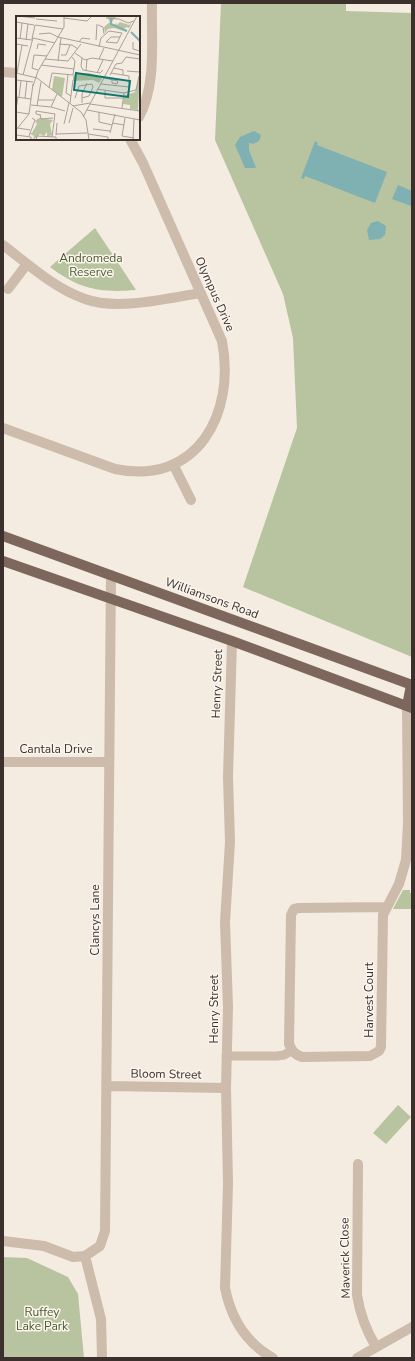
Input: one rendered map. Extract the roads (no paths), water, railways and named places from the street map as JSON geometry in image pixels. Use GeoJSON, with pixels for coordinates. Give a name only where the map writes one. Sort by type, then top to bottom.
{"type":"FeatureCollection","features":[{"type":"Feature","properties":{"kind":"main road","name":"Williamsons Road"},"geometry":{"type":"LineString","coordinates":[[3,536],[412,685]]}},
{"type":"Feature","properties":{"kind":"main road"},"geometry":{"type":"LineString","coordinates":[[3,561],[232,641],[410,707],[412,685]]}},
{"type":"Feature","properties":{"kind":"street"},"geometry":{"type":"LineString","coordinates":[[140,114],[149,90],[151,76],[152,3]]}},
{"type":"Feature","properties":{"kind":"street"},"geometry":{"type":"LineString","coordinates":[[3,72],[16,73]]}},
{"type":"Feature","properties":{"kind":"street","name":"Olympus Drive"},"geometry":{"type":"LineString","coordinates":[[3,428],[115,469],[129,472],[143,472],[174,466],[201,443],[212,428],[220,409],[225,388],[226,372],[222,341],[143,163],[131,140]]}},
{"type":"Feature","properties":{"kind":"street"},"geometry":{"type":"LineString","coordinates":[[3,245],[27,264],[68,291],[86,300],[104,304],[136,302],[201,293]]}},
{"type":"Feature","properties":{"kind":"street"},"geometry":{"type":"LineString","coordinates":[[8,289],[27,264]]}},
{"type":"Feature","properties":{"kind":"street"},"geometry":{"type":"LineString","coordinates":[[174,466],[191,500]]}},
{"type":"Feature","properties":{"kind":"street","name":"Clancys Lane"},"geometry":{"type":"LineString","coordinates":[[85,1256],[100,1246],[105,1231],[111,575]]}},
{"type":"Feature","properties":{"kind":"street","name":"Henry Street"},"geometry":{"type":"LineString","coordinates":[[232,641],[228,777],[230,842],[225,922],[228,1007],[226,1056],[228,1183],[225,1288],[228,1304],[240,1329],[259,1348],[273,1358]]}},
{"type":"Feature","properties":{"kind":"street","name":"Harvest Court"},"geometry":{"type":"LineString","coordinates":[[292,1051],[302,1057],[370,1056],[379,1051],[381,1042],[382,924],[386,907],[399,884],[406,860],[410,707]]}},
{"type":"Feature","properties":{"kind":"street","name":"Cantala Drive"},"geometry":{"type":"LineString","coordinates":[[3,762],[109,762]]}},
{"type":"Feature","properties":{"kind":"street"},"geometry":{"type":"LineString","coordinates":[[226,1056],[277,1056],[284,1055],[292,1051],[289,1044],[291,915],[294,909],[386,907]]}},
{"type":"Feature","properties":{"kind":"street","name":"Bloom Street"},"geometry":{"type":"LineString","coordinates":[[107,1086],[226,1088]]}},
{"type":"Feature","properties":{"kind":"street","name":"Maverick Close"},"geometry":{"type":"LineString","coordinates":[[358,1164],[357,1295],[364,1325],[376,1347]]}},
{"type":"Feature","properties":{"kind":"street"},"geometry":{"type":"LineString","coordinates":[[3,1241],[44,1246],[73,1257],[85,1256],[101,1319],[102,1358]]}},
{"type":"Feature","properties":{"kind":"street"},"geometry":{"type":"LineString","coordinates":[[357,1358],[412,1327]]}},
{"type":"Feature","properties":{"kind":"water"},"geometry":{"type":"Polygon","coordinates":[[[254,131],[261,135],[259,141],[253,144],[249,143],[249,150],[256,168],[245,168],[235,145],[240,137],[254,131]]]}},
{"type":"Feature","properties":{"kind":"water"},"geometry":{"type":"Polygon","coordinates":[[[315,141],[318,143],[317,145],[387,172],[375,203],[305,176],[304,179],[301,178],[315,141]]]}},
{"type":"Feature","properties":{"kind":"water"},"geometry":{"type":"Polygon","coordinates":[[[398,185],[412,191],[411,206],[392,199],[398,185]]]}},
{"type":"Feature","properties":{"kind":"water"},"geometry":{"type":"Polygon","coordinates":[[[378,221],[386,226],[385,235],[380,239],[369,240],[367,230],[371,223],[378,221]]]}},
{"type":"Feature","properties":{"kind":"park label","name":"Andromeda Reserve"},"geometry":{"type":"Point","coordinates":[91,265]}},
{"type":"Feature","properties":{"kind":"park label","name":"Ruffey Lake Park"},"geometry":{"type":"Point","coordinates":[42,1319]}}]}
